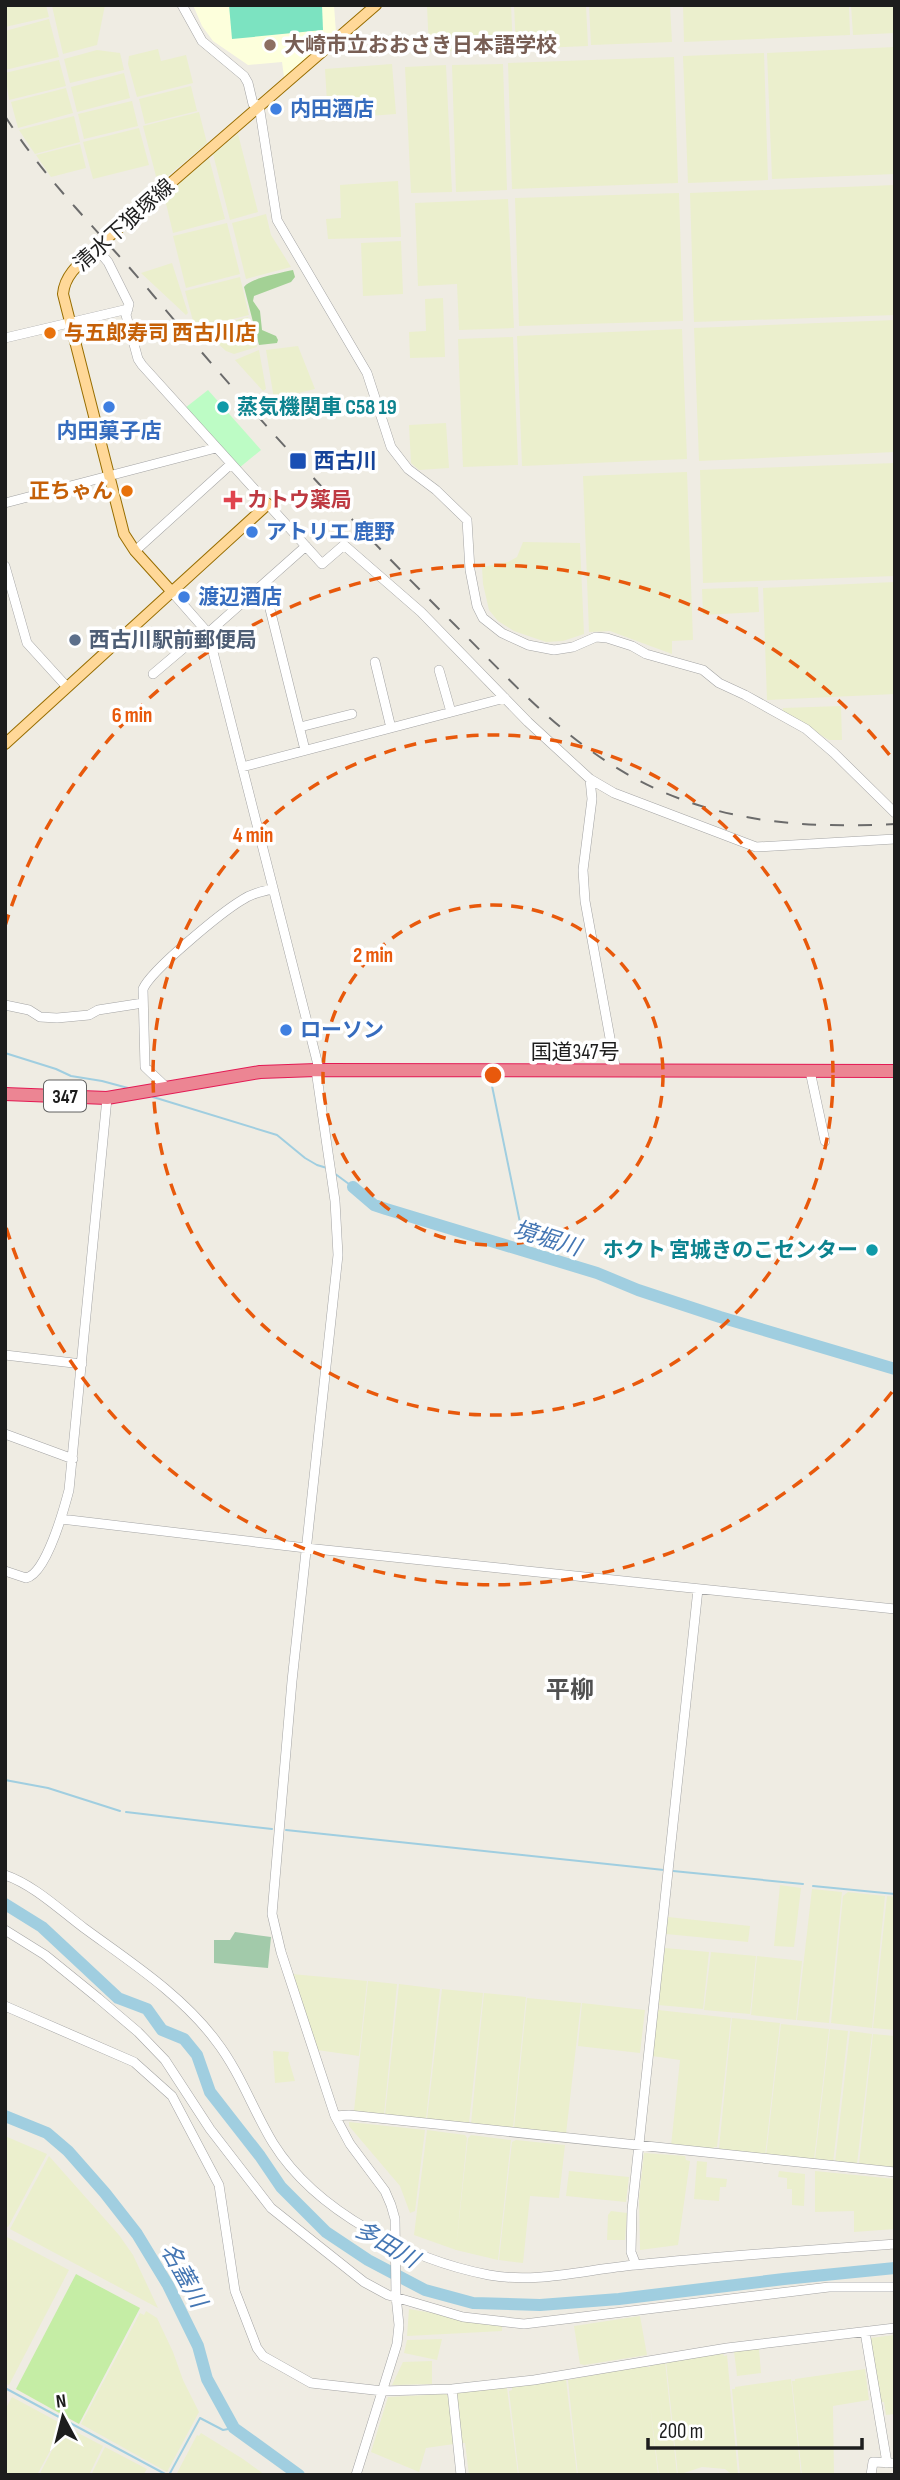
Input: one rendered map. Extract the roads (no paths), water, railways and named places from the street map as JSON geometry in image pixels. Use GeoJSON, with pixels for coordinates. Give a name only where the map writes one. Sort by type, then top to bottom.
{"type":"FeatureCollection","features":[{"type":"Feature","properties":{"kind":"highway","name":"国道347号"},"geometry":{"type":"LineString","coordinates":[[5,1094],[107,1098],[260,1072],[316,1070],[895,1071]]}},
{"type":"Feature","properties":{"kind":"main road","name":"清水下狼塚線"},"geometry":{"type":"LineString","coordinates":[[172,592],[135,551],[124,534],[69,321],[63,295],[65,283],[72,270],[376,5]]}},
{"type":"Feature","properties":{"kind":"main road"},"geometry":{"type":"LineString","coordinates":[[5,744],[268,504]]}},
{"type":"Feature","properties":{"kind":"street"},"geometry":{"type":"LineString","coordinates":[[182,5],[202,41],[244,76],[253,104],[259,105],[277,220],[367,373],[391,447],[408,469],[467,520],[473,590],[483,618],[513,640],[540,649],[565,649],[596,637],[607,638],[646,654],[703,670],[719,684],[745,695],[806,729],[895,813]]}},
{"type":"Feature","properties":{"kind":"street"},"geometry":{"type":"LineString","coordinates":[[97,249],[108,262],[129,304],[126,315],[138,359],[322,564],[344,545],[421,612],[505,698],[590,779],[614,793],[657,811],[756,848],[895,839]]}},
{"type":"Feature","properties":{"kind":"street"},"geometry":{"type":"LineString","coordinates":[[5,338],[128,309]]}},
{"type":"Feature","properties":{"kind":"street"},"geometry":{"type":"LineString","coordinates":[[5,503],[216,448]]}},
{"type":"Feature","properties":{"kind":"street"},"geometry":{"type":"LineString","coordinates":[[135,551],[231,464]]}},
{"type":"Feature","properties":{"kind":"street"},"geometry":{"type":"LineString","coordinates":[[153,674],[306,546]]}},
{"type":"Feature","properties":{"kind":"street"},"geometry":{"type":"LineString","coordinates":[[5,566],[27,643],[67,687]]}},
{"type":"Feature","properties":{"kind":"street"},"geometry":{"type":"LineString","coordinates":[[260,587],[267,597],[305,750]]}},
{"type":"Feature","properties":{"kind":"street"},"geometry":{"type":"LineString","coordinates":[[172,592],[206,632],[318,1065],[316,1070],[331,1167],[338,1255],[325,1394],[306,1548],[272,1914],[281,1952],[335,2116],[350,2144],[385,2191],[395,2220],[399,2325],[397,2344],[356,2475]]}},
{"type":"Feature","properties":{"kind":"street"},"geometry":{"type":"LineString","coordinates":[[375,662],[391,728]]}},
{"type":"Feature","properties":{"kind":"street"},"geometry":{"type":"LineString","coordinates":[[439,670],[451,712]]}},
{"type":"Feature","properties":{"kind":"street"},"geometry":{"type":"LineString","coordinates":[[242,767],[505,698]]}},
{"type":"Feature","properties":{"kind":"street"},"geometry":{"type":"LineString","coordinates":[[300,727],[352,714]]}},
{"type":"Feature","properties":{"kind":"street"},"geometry":{"type":"LineString","coordinates":[[590,779],[592,799],[583,870],[585,901],[616,1071]]}},
{"type":"Feature","properties":{"kind":"street"},"geometry":{"type":"LineString","coordinates":[[166,1087],[145,1067],[143,989],[146,983],[173,955],[241,900],[273,889]]}},
{"type":"Feature","properties":{"kind":"street"},"geometry":{"type":"LineString","coordinates":[[5,1005],[29,1010],[40,1017],[57,1018],[89,1015],[98,1010],[143,1003]]}},
{"type":"Feature","properties":{"kind":"street"},"geometry":{"type":"LineString","coordinates":[[810,1072],[825,1140]]}},
{"type":"Feature","properties":{"kind":"street"},"geometry":{"type":"LineString","coordinates":[[5,1571],[26,1578],[37,1573],[61,1519],[73,1459],[107,1098]]}},
{"type":"Feature","properties":{"kind":"street"},"geometry":{"type":"LineString","coordinates":[[5,1355],[82,1364]]}},
{"type":"Feature","properties":{"kind":"street"},"geometry":{"type":"LineString","coordinates":[[5,1434],[73,1459]]}},
{"type":"Feature","properties":{"kind":"street"},"geometry":{"type":"LineString","coordinates":[[61,1519],[306,1548],[895,1609]]}},
{"type":"Feature","properties":{"kind":"street"},"geometry":{"type":"LineString","coordinates":[[636,2265],[631,2252],[632,2210],[698,1589]]}},
{"type":"Feature","properties":{"kind":"street"},"geometry":{"type":"LineString","coordinates":[[5,1875],[23,1883],[182,2004],[217,2041],[274,2144],[305,2182],[335,2207],[374,2233],[438,2263],[493,2276],[528,2277],[575,2274],[636,2265],[895,2244]]}},
{"type":"Feature","properties":{"kind":"street"},"geometry":{"type":"LineString","coordinates":[[5,1930],[45,1955],[138,2032],[165,2060],[210,2129],[271,2208],[364,2282],[388,2295],[396,2294],[463,2317],[524,2323],[829,2287],[895,2287]]}},
{"type":"Feature","properties":{"kind":"street"},"geometry":{"type":"LineString","coordinates":[[5,2006],[134,2062],[143,2067],[172,2096],[219,2185],[235,2291],[259,2353],[311,2383],[383,2391],[452,2389],[534,2380],[727,2348],[895,2329]]}},
{"type":"Feature","properties":{"kind":"street"},"geometry":{"type":"LineString","coordinates":[[335,2116],[349,2115],[895,2172]]}},
{"type":"Feature","properties":{"kind":"street"},"geometry":{"type":"LineString","coordinates":[[865,2332],[891,2463],[873,2462],[871,2475]]}},
{"type":"Feature","properties":{"kind":"street"},"geometry":{"type":"LineString","coordinates":[[452,2389],[461,2475]]}},
{"type":"Feature","properties":{"kind":"waterway"},"geometry":{"type":"LineString","coordinates":[[5,1053],[71,1076],[128,1088]]}},
{"type":"Feature","properties":{"kind":"waterway"},"geometry":{"type":"LineString","coordinates":[[491,1081],[526,1252]]}},
{"type":"Feature","properties":{"kind":"waterway"},"geometry":{"type":"LineString","coordinates":[[153,1097],[277,1135],[305,1158],[327,1168]]}},
{"type":"Feature","properties":{"kind":"waterway"},"geometry":{"type":"LineString","coordinates":[[334,1173],[353,1187]]}},
{"type":"Feature","properties":{"kind":"waterway","name":"境堀川"},"geometry":{"type":"LineString","coordinates":[[353,1187],[374,1205],[597,1273],[638,1290],[720,1317],[895,1369]]}},
{"type":"Feature","properties":{"kind":"waterway"},"geometry":{"type":"LineString","coordinates":[[5,1780],[48,1788],[120,1811]]}},
{"type":"Feature","properties":{"kind":"waterway"},"geometry":{"type":"LineString","coordinates":[[126,1812],[272,1829]]}},
{"type":"Feature","properties":{"kind":"waterway"},"geometry":{"type":"LineString","coordinates":[[286,1830],[664,1870]]}},
{"type":"Feature","properties":{"kind":"waterway"},"geometry":{"type":"LineString","coordinates":[[673,1871],[803,1884]]}},
{"type":"Feature","properties":{"kind":"waterway"},"geometry":{"type":"LineString","coordinates":[[813,1886],[895,1894]]}},
{"type":"Feature","properties":{"kind":"waterway","name":"多田川"},"geometry":{"type":"LineString","coordinates":[[5,1904],[42,1927],[118,1998],[147,2009],[162,2030],[184,2039],[197,2055],[210,2092],[281,2187],[326,2232],[368,2260],[425,2290],[473,2303],[540,2305],[619,2299],[895,2268]]}},
{"type":"Feature","properties":{"kind":"waterway","name":"名蓋川"},"geometry":{"type":"LineString","coordinates":[[5,2116],[47,2133],[68,2151],[105,2193],[137,2234],[168,2285],[198,2346],[207,2379],[234,2428],[299,2475]]}},
{"type":"Feature","properties":{"kind":"waterway"},"geometry":{"type":"LineString","coordinates":[[5,2388],[167,2475]]}},
{"type":"Feature","properties":{"kind":"waterway"},"geometry":{"type":"LineString","coordinates":[[169,2475],[200,2418],[223,2430],[234,2428]]}},
{"type":"Feature","properties":{"kind":"railway"},"geometry":{"type":"LineString","coordinates":[[5,116],[57,186],[300,463],[501,671],[572,737],[598,756],[656,789],[714,810],[743,817],[803,824],[895,824]]}},
{"type":"Feature","properties":{"kind":"place","name":"大崎市立おおさき日本語学校"},"geometry":{"type":"Point","coordinates":[270,45]}},
{"type":"Feature","properties":{"kind":"place","name":"内田酒店"},"geometry":{"type":"Point","coordinates":[276,109]}},
{"type":"Feature","properties":{"kind":"place","name":"与五郎寿司 西古川店"},"geometry":{"type":"Point","coordinates":[50,333]}},
{"type":"Feature","properties":{"kind":"place","name":"内田菓子店"},"geometry":{"type":"Point","coordinates":[109,407]}},
{"type":"Feature","properties":{"kind":"place","name":"蒸気機関車 C58 19"},"geometry":{"type":"Point","coordinates":[223,407]}},
{"type":"Feature","properties":{"kind":"place","name":"西古川"},"geometry":{"type":"Point","coordinates":[298,461]}},
{"type":"Feature","properties":{"kind":"place","name":"正ちゃん"},"geometry":{"type":"Point","coordinates":[127,491]}},
{"type":"Feature","properties":{"kind":"place","name":"カトウ薬局"},"geometry":{"type":"Point","coordinates":[233,500]}},
{"type":"Feature","properties":{"kind":"place","name":"アトリエ 鹿野"},"geometry":{"type":"Point","coordinates":[252,532]}},
{"type":"Feature","properties":{"kind":"place","name":"渡辺酒店"},"geometry":{"type":"Point","coordinates":[184,597]}},
{"type":"Feature","properties":{"kind":"place","name":"西古川駅前郵便局"},"geometry":{"type":"Point","coordinates":[75,640]}},
{"type":"Feature","properties":{"kind":"place","name":"ローソン"},"geometry":{"type":"Point","coordinates":[286,1030]}},
{"type":"Feature","properties":{"kind":"place","name":"ホクト 宮城きのこセンター"},"geometry":{"type":"Point","coordinates":[872,1250]}},
{"type":"Feature","properties":{"kind":"district","name":"平柳"},"geometry":{"type":"Point","coordinates":[570,1690]}}]}
